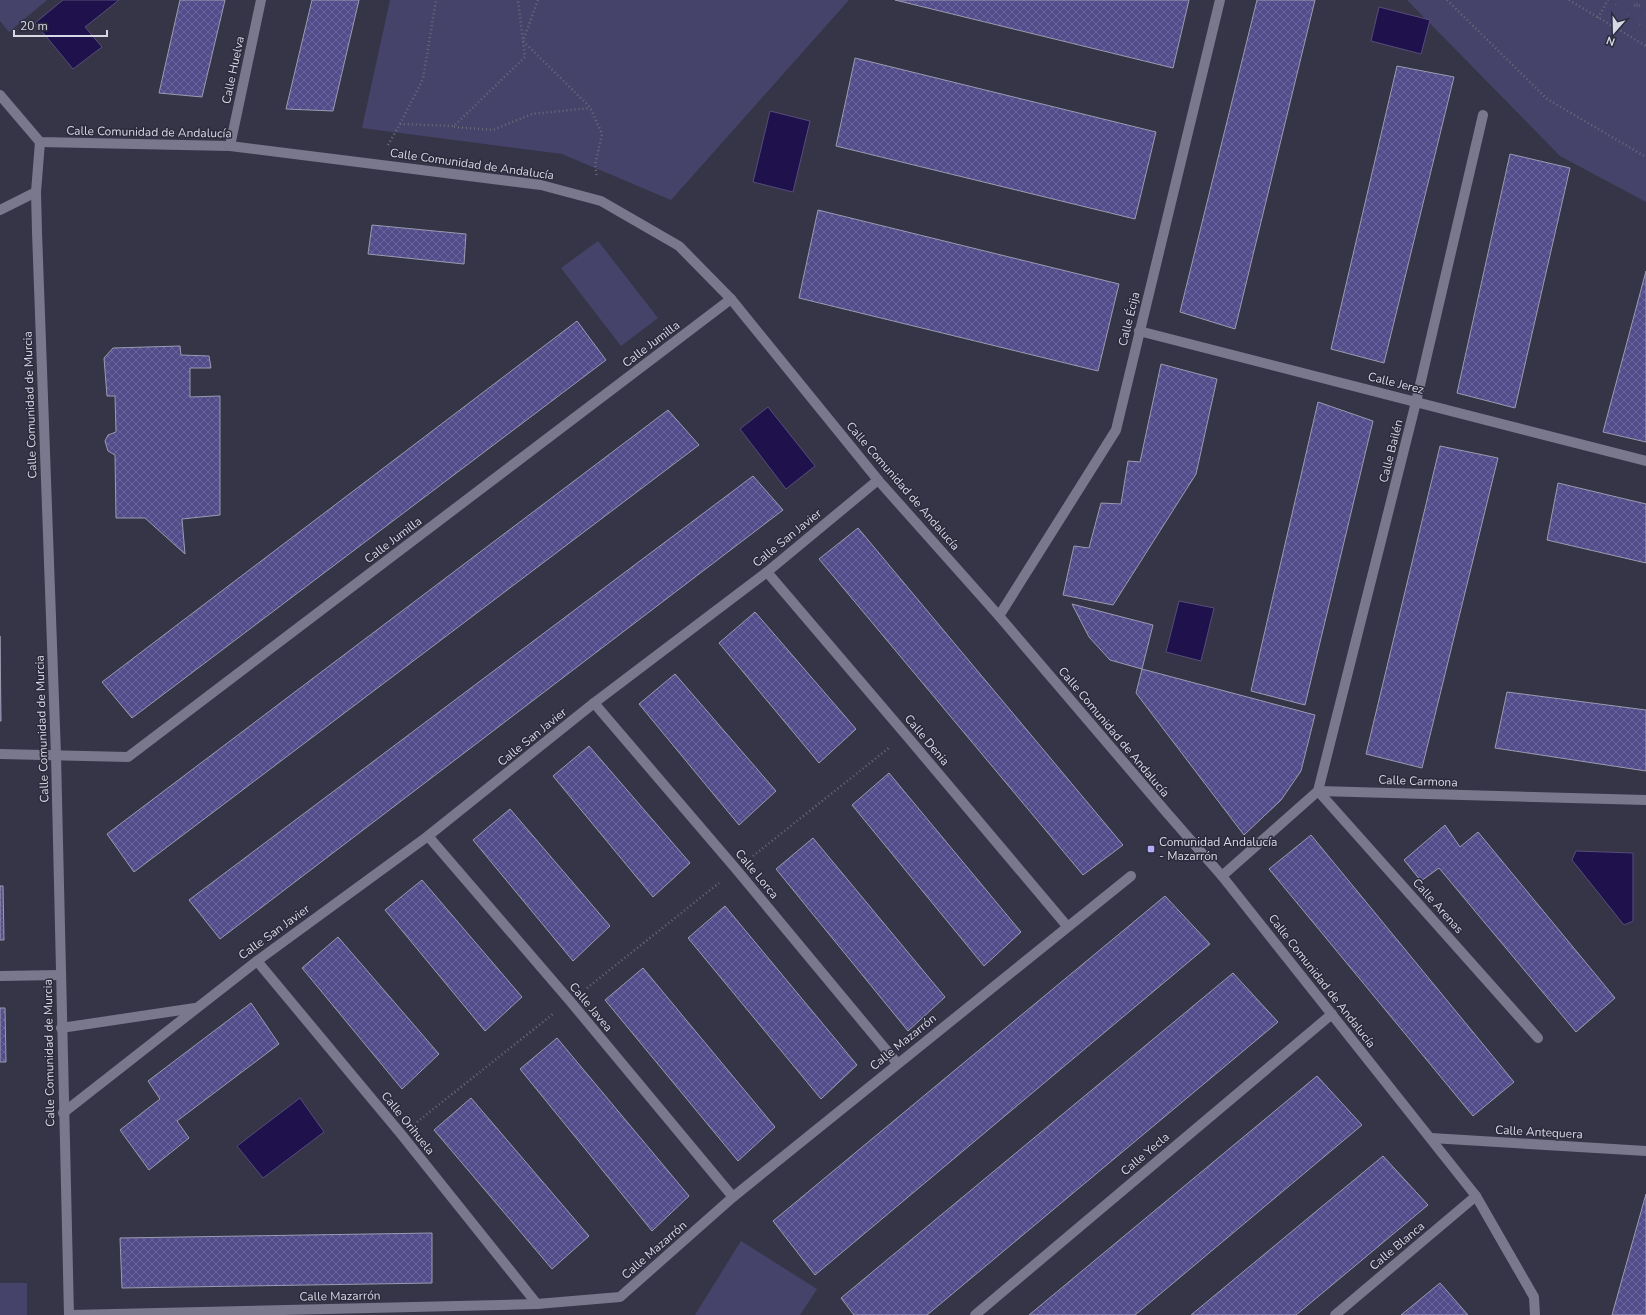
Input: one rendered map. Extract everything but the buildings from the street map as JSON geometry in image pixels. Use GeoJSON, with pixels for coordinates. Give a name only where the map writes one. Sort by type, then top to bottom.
{"type":"FeatureCollection","features":[{"type":"Feature","properties":{"kind":"street","name":"Calle Huelva"},"geometry":{"type":"LineString","coordinates":[[230,146],[261,0]]}},
{"type":"Feature","properties":{"kind":"street","name":"Calle Écija"},"geometry":{"type":"LineString","coordinates":[[999,616],[1116,430],[1220,0]]}},
{"type":"Feature","properties":{"kind":"street"},"geometry":{"type":"LineString","coordinates":[[0,94],[40,142]]}},
{"type":"Feature","properties":{"kind":"street","name":"Calle Bailén"},"geometry":{"type":"LineString","coordinates":[[1318,791],[1416,402],[1483,115]]}},
{"type":"Feature","properties":{"kind":"street","name":"Calle Comunidad de Andalucía"},"geometry":{"type":"LineString","coordinates":[[40,142],[230,146],[378,163],[541,185],[601,201],[679,246],[731,299],[878,480],[999,616],[1177,826],[1222,876],[1476,1196],[1534,1297],[1535,1315]]}},
{"type":"Feature","properties":{"kind":"street","name":"Calle Comunidad de Murcia"},"geometry":{"type":"LineString","coordinates":[[40,142],[36,192],[56,755],[63,1113],[70,1315]]}},
{"type":"Feature","properties":{"kind":"street"},"geometry":{"type":"LineString","coordinates":[[0,210],[36,192]]}},
{"type":"Feature","properties":{"kind":"street","name":"Calle Jumilla"},"geometry":{"type":"LineString","coordinates":[[0,754],[128,758],[731,299]]}},
{"type":"Feature","properties":{"kind":"street","name":"Calle Jerez"},"geometry":{"type":"LineString","coordinates":[[1139,331],[1646,461]]}},
{"type":"Feature","properties":{"kind":"street","name":"Calle San Javier"},"geometry":{"type":"LineString","coordinates":[[63,1113],[257,961],[428,836],[594,704],[767,572],[878,480]]}},
{"type":"Feature","properties":{"kind":"street","name":"Calle Denia"},"geometry":{"type":"LineString","coordinates":[[767,572],[1067,926]]}},
{"type":"Feature","properties":{"kind":"street","name":"Calle Lorca"},"geometry":{"type":"LineString","coordinates":[[594,704],[736,869],[897,1063]]}},
{"type":"Feature","properties":{"kind":"street"},"geometry":{"type":"LineString","coordinates":[[1222,876],[1318,791]]}},
{"type":"Feature","properties":{"kind":"street","name":"Calle Carmona"},"geometry":{"type":"LineString","coordinates":[[1318,791],[1646,800]]}},
{"type":"Feature","properties":{"kind":"street","name":"Calle Arenas"},"geometry":{"type":"LineString","coordinates":[[1318,791],[1538,1038]]}},
{"type":"Feature","properties":{"kind":"street","name":"Calle Javea"},"geometry":{"type":"LineString","coordinates":[[428,836],[570,1001],[734,1197]]}},
{"type":"Feature","properties":{"kind":"street","name":"Calle Mazarrón"},"geometry":{"type":"LineString","coordinates":[[70,1315],[537,1304],[620,1297],[734,1197],[897,1063],[1131,876]]}},
{"type":"Feature","properties":{"kind":"street","name":"Calle Orihuela"},"geometry":{"type":"LineString","coordinates":[[257,961],[401,1134],[537,1304]]}},
{"type":"Feature","properties":{"kind":"street"},"geometry":{"type":"LineString","coordinates":[[0,976],[60,975]]}},
{"type":"Feature","properties":{"kind":"street","name":"Calle San Javier"},"geometry":{"type":"LineString","coordinates":[[61,1028],[197,1008]]}},
{"type":"Feature","properties":{"kind":"street","name":"Calle Yecla"},"geometry":{"type":"LineString","coordinates":[[975,1315],[1332,1014]]}},
{"type":"Feature","properties":{"kind":"street","name":"Calle Antequera"},"geometry":{"type":"LineString","coordinates":[[1431,1138],[1646,1151]]}},
{"type":"Feature","properties":{"kind":"street","name":"Calle Blanca"},"geometry":{"type":"LineString","coordinates":[[1335,1315],[1476,1196]]}},
{"type":"Feature","properties":{"kind":"path"},"geometry":{"type":"LineString","coordinates":[[378,163],[423,79],[436,0]]}},
{"type":"Feature","properties":{"kind":"path"},"geometry":{"type":"LineString","coordinates":[[454,126],[525,57],[518,0]]}},
{"type":"Feature","properties":{"kind":"path"},"geometry":{"type":"LineString","coordinates":[[523,41],[538,0]]}},
{"type":"Feature","properties":{"kind":"path"},"geometry":{"type":"LineString","coordinates":[[1447,0],[1546,99],[1646,157]]}},
{"type":"Feature","properties":{"kind":"path"},"geometry":{"type":"LineString","coordinates":[[1569,0],[1646,46]]}},
{"type":"Feature","properties":{"kind":"path"},"geometry":{"type":"LineString","coordinates":[[1598,18],[1608,0]]}},
{"type":"Feature","properties":{"kind":"path"},"geometry":{"type":"LineString","coordinates":[[523,41],[590,108],[602,134],[595,165],[601,201]]}},
{"type":"Feature","properties":{"kind":"path"},"geometry":{"type":"LineString","coordinates":[[400,124],[454,126],[493,130],[532,114],[590,108]]}},
{"type":"Feature","properties":{"kind":"path"},"geometry":{"type":"LineString","coordinates":[[401,1134],[906,735]]}},
{"type":"Feature","properties":{"kind":"green space"},"geometry":{"type":"Polygon","coordinates":[[[0,0],[47,0],[9,32],[0,21],[0,0]]]}},
{"type":"Feature","properties":{"kind":"green space"},"geometry":{"type":"Polygon","coordinates":[[[390,0],[849,0],[671,200],[562,154],[362,128],[390,0]]]}},
{"type":"Feature","properties":{"kind":"green space"},"geometry":{"type":"Polygon","coordinates":[[[1407,0],[1609,0],[1646,31],[1646,202],[1560,156],[1407,0]]]}},
{"type":"Feature","properties":{"kind":"green space"},"geometry":{"type":"Polygon","coordinates":[[[1609,0],[1646,0],[1646,31],[1609,0]]]}},
{"type":"Feature","properties":{"kind":"green space"},"geometry":{"type":"Polygon","coordinates":[[[598,241],[658,318],[621,346],[561,268],[598,241]]]}},
{"type":"Feature","properties":{"kind":"green space"},"geometry":{"type":"Polygon","coordinates":[[[741,1241],[817,1289],[800,1315],[695,1315],[741,1241]]]}},
{"type":"Feature","properties":{"kind":"green space"},"geometry":{"type":"Polygon","coordinates":[[[0,1283],[27,1283],[27,1315],[0,1315],[0,1283]]]}},
{"type":"Feature","properties":{"kind":"shaded area"},"geometry":{"type":"Polygon","coordinates":[[[63,0],[119,0],[85,27],[102,47],[73,69],[35,23],[63,0]]]}},
{"type":"Feature","properties":{"kind":"shaded area"},"geometry":{"type":"Polygon","coordinates":[[[1379,7],[1430,20],[1421,54],[1371,41],[1379,7]]]}},
{"type":"Feature","properties":{"kind":"shaded area"},"geometry":{"type":"Polygon","coordinates":[[[770,111],[810,121],[793,192],[753,182],[770,111]]]}},
{"type":"Feature","properties":{"kind":"shaded area"},"geometry":{"type":"Polygon","coordinates":[[[768,407],[815,466],[786,489],[740,429],[768,407]]]}},
{"type":"Feature","properties":{"kind":"shaded area"},"geometry":{"type":"Polygon","coordinates":[[[1179,601],[1214,608],[1201,661],[1166,652],[1179,601]]]}},
{"type":"Feature","properties":{"kind":"shaded area"},"geometry":{"type":"Polygon","coordinates":[[[1576,851],[1633,853],[1633,921],[1624,925],[1572,860],[1576,851]]]}},
{"type":"Feature","properties":{"kind":"shaded area"},"geometry":{"type":"Polygon","coordinates":[[[300,1098],[324,1132],[263,1178],[237,1146],[300,1098]]]}},
{"type":"Feature","properties":{"kind":"place","name":"Comunidad Andalucía - Mazarrón"},"geometry":{"type":"Point","coordinates":[1151,849]}}]}
